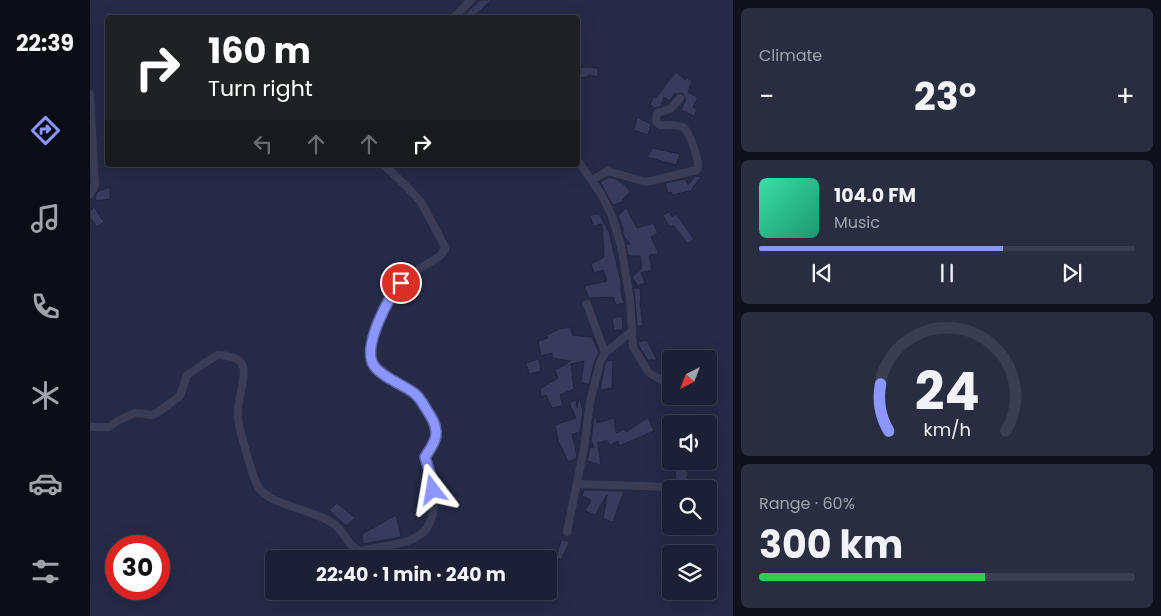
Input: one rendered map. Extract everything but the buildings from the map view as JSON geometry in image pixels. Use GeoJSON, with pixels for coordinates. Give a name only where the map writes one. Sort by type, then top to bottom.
{"type":"FeatureCollection","features":[{"type":"Feature","properties":{"kind":"street"},"geometry":{"type":"LineString","coordinates":[[456,15],[471,0]]}},
{"type":"Feature","properties":{"kind":"street"},"geometry":{"type":"LineString","coordinates":[[90,94],[95,185],[90,194]]}},
{"type":"Feature","properties":{"kind":"street"},"geometry":{"type":"LineString","coordinates":[[592,180],[608,171],[646,182],[698,170],[698,161],[685,129],[680,126],[660,125],[656,120],[657,113],[670,109],[680,98]]}},
{"type":"Feature","properties":{"kind":"street"},"geometry":{"type":"LineString","coordinates":[[580,164],[592,180],[612,216],[621,246],[630,299],[633,346],[646,369],[662,380]]}},
{"type":"Feature","properties":{"kind":"street"},"geometry":{"type":"LineString","coordinates":[[90,427],[109,427],[135,413],[152,415],[157,413],[180,396],[189,374],[217,355],[234,358],[241,362],[243,369],[238,408],[239,426],[256,481],[263,493],[326,518],[335,524],[354,548],[360,551],[411,541],[422,534],[428,528],[433,511],[432,480],[425,457],[436,437],[437,430],[416,394],[378,370],[374,365],[371,354],[374,336],[385,307],[397,287],[440,256],[445,250],[421,202],[386,167]]}},
{"type":"Feature","properties":{"kind":"street"},"geometry":{"type":"LineString","coordinates":[[587,304],[605,353]]}},
{"type":"Feature","properties":{"kind":"street"},"geometry":{"type":"LineString","coordinates":[[567,532],[590,402],[600,362],[605,353],[632,330]]}},
{"type":"Feature","properties":{"kind":"street"},"geometry":{"type":"LineString","coordinates":[[577,484],[662,487]]}},
{"type":"Feature","properties":{"kind":"route"},"geometry":{"type":"LineString","coordinates":[[401,283],[385,307],[374,336],[371,354],[374,365],[378,370],[416,394],[432,419],[437,430],[436,437],[425,457],[433,490]]}}]}
